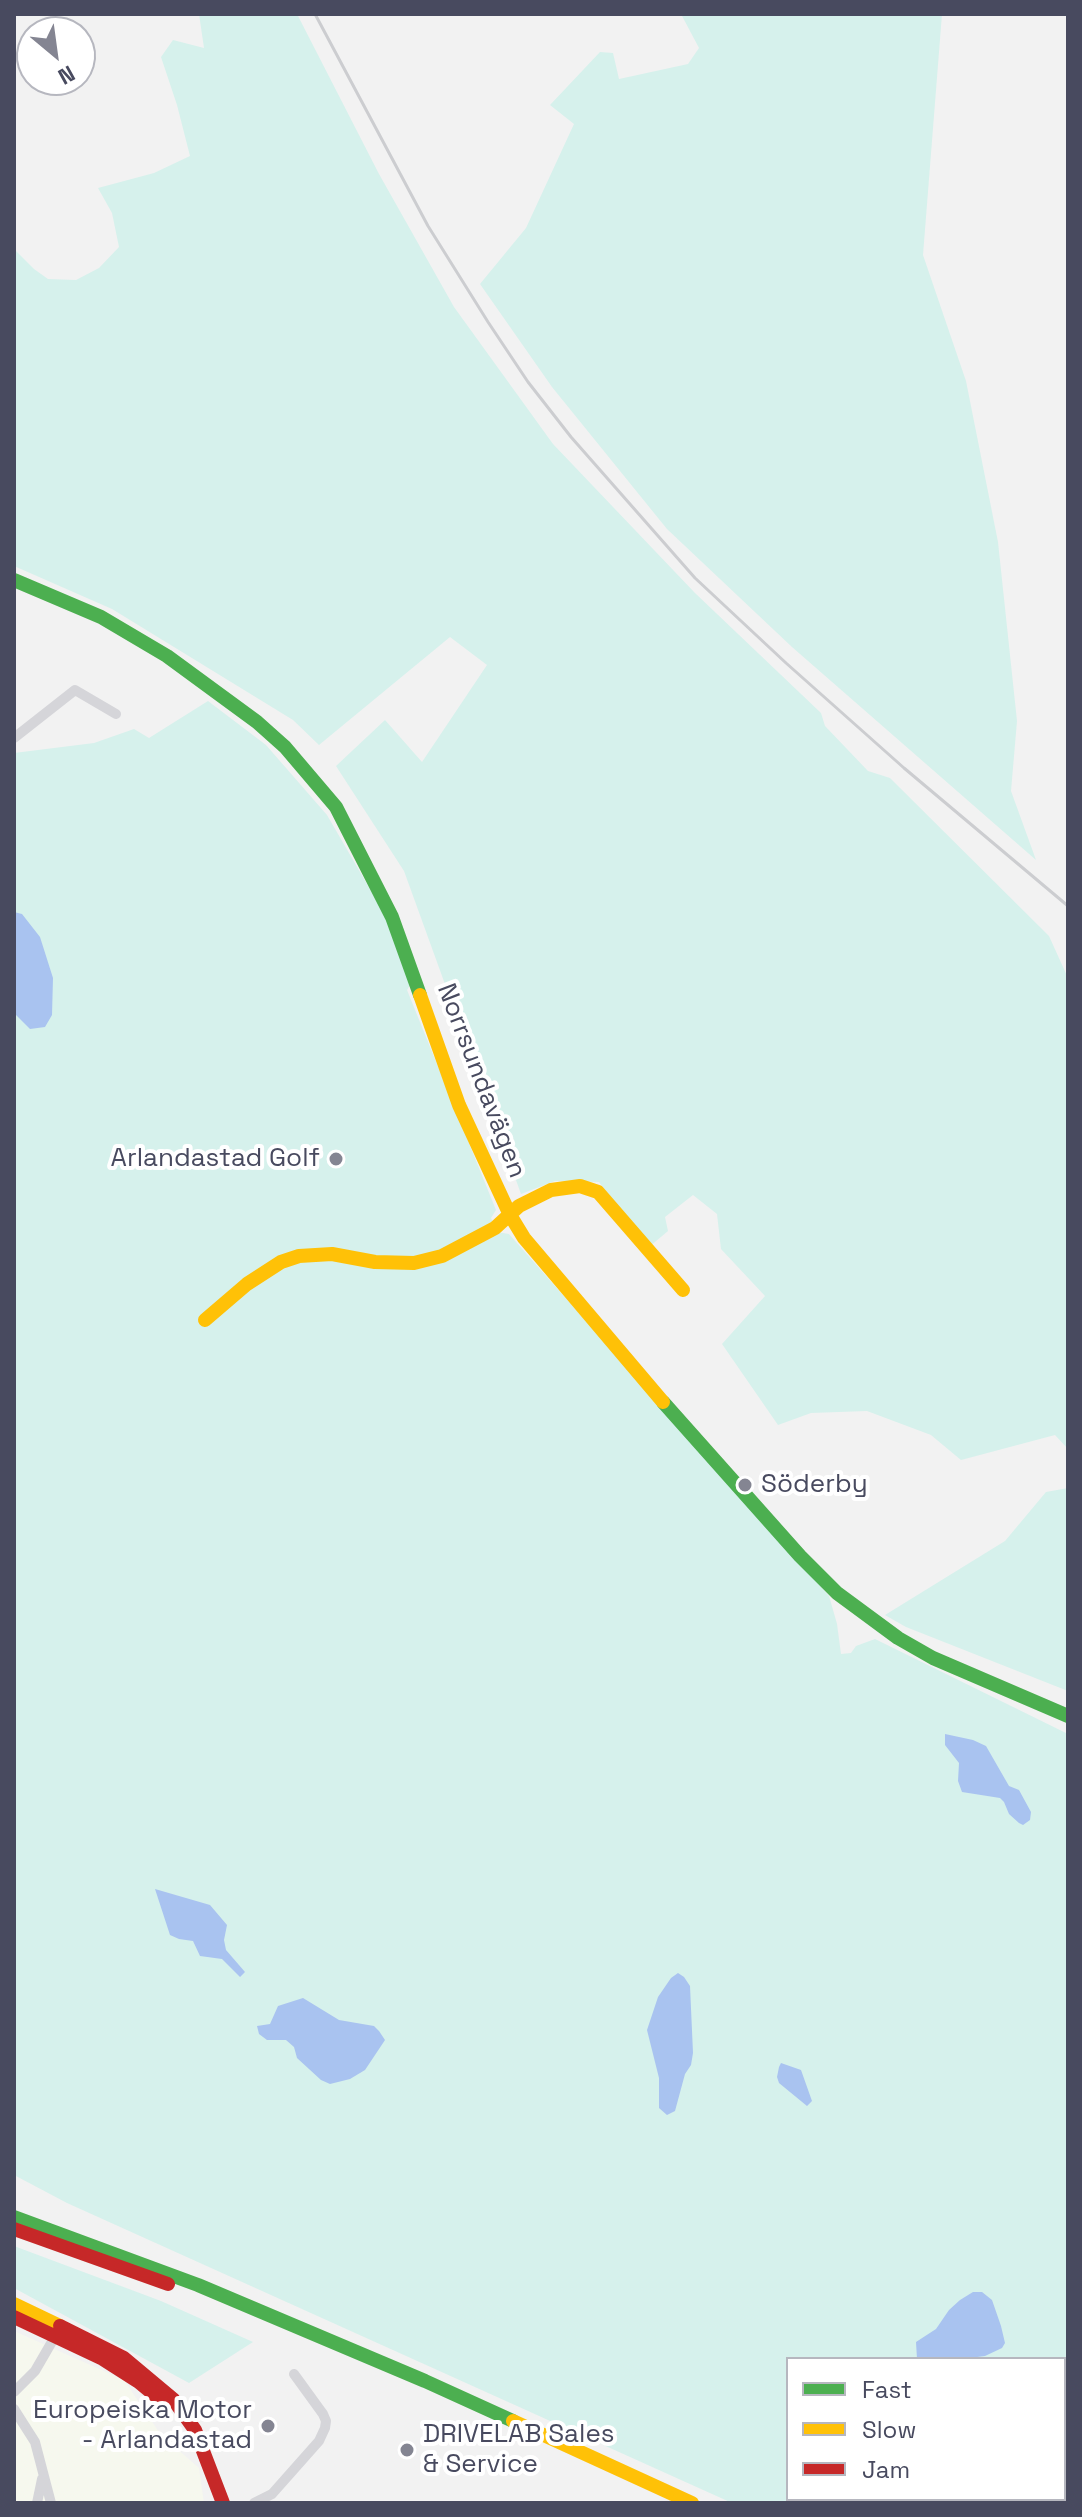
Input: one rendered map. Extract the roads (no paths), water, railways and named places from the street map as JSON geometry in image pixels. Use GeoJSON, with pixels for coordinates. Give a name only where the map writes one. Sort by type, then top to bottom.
{"type":"FeatureCollection","features":[{"type":"Feature","properties":{"kind":"main road","name":"Norrsundavägen"},"geometry":{"type":"LineString","coordinates":[[14,580],[101,617],[167,656],[257,722],[285,747],[336,807],[392,917],[459,1105],[510,1215],[532,1247],[618,1351],[790,1545],[837,1593],[898,1638],[933,1658],[1068,1716]]}},
{"type":"Feature","properties":{"kind":"main road"},"geometry":{"type":"LineString","coordinates":[[205,1320],[247,1284],[281,1262],[299,1256],[332,1254],[375,1262],[414,1263],[442,1256],[495,1228],[519,1206],[551,1190],[580,1186],[598,1192],[683,1290]]}},
{"type":"Feature","properties":{"kind":"main road"},"geometry":{"type":"LineString","coordinates":[[14,2217],[198,2285],[483,2407],[692,2503]]}},
{"type":"Feature","properties":{"kind":"main road"},"geometry":{"type":"LineString","coordinates":[[14,2229],[305,2331]]}},
{"type":"Feature","properties":{"kind":"main road"},"geometry":{"type":"LineString","coordinates":[[14,2304],[58,2331]]}},
{"type":"Feature","properties":{"kind":"main road"},"geometry":{"type":"LineString","coordinates":[[14,2317],[124,2358],[144,2372],[185,2413],[195,2430],[223,2503]]}},
{"type":"Feature","properties":{"kind":"street"},"geometry":{"type":"LineString","coordinates":[[14,738],[75,690],[116,714]]}},
{"type":"Feature","properties":{"kind":"street"},"geometry":{"type":"LineString","coordinates":[[14,2392],[35,2371],[58,2331]]}},
{"type":"Feature","properties":{"kind":"street"},"geometry":{"type":"LineString","coordinates":[[254,2503],[272,2494],[319,2441],[325,2428],[323,2414],[294,2374]]}},
{"type":"Feature","properties":{"kind":"street"},"geometry":{"type":"LineString","coordinates":[[14,2409],[35,2442],[51,2503]]}},
{"type":"Feature","properties":{"kind":"street"},"geometry":{"type":"LineString","coordinates":[[37,2503],[43,2477]]}},
{"type":"Feature","properties":{"kind":"water"},"geometry":{"type":"Polygon","coordinates":[[[14,912],[22,914],[40,937],[53,978],[52,1015],[45,1027],[30,1029],[14,1013],[14,912]]]}},
{"type":"Feature","properties":{"kind":"water"},"geometry":{"type":"Polygon","coordinates":[[[945,1734],[986,1746],[1009,1786],[1019,1790],[1031,1812],[1030,1820],[1023,1825],[1019,1823],[1009,1814],[1000,1798],[962,1792],[958,1781],[959,1763],[945,1745],[945,1734]]]}},
{"type":"Feature","properties":{"kind":"water"},"geometry":{"type":"Polygon","coordinates":[[[155,1889],[210,1905],[227,1925],[226,1950],[245,1972],[240,1977],[222,1959],[200,1956],[193,1941],[170,1935],[155,1889]]]}},
{"type":"Feature","properties":{"kind":"water"},"geometry":{"type":"Polygon","coordinates":[[[678,1973],[690,1986],[693,2053],[675,2111],[667,2115],[659,2108],[659,2078],[647,2030],[658,1997],[678,1973]]]}},
{"type":"Feature","properties":{"kind":"water"},"geometry":{"type":"Polygon","coordinates":[[[303,1998],[339,2020],[374,2026],[379,2031],[385,2040],[365,2070],[350,2079],[330,2084],[321,2080],[297,2058],[294,2047],[286,2040],[267,2040],[259,2034],[257,2026],[270,2024],[278,2006],[303,1998]]]}},
{"type":"Feature","properties":{"kind":"water"},"geometry":{"type":"Polygon","coordinates":[[[781,2063],[801,2070],[812,2101],[807,2106],[779,2083],[777,2077],[781,2063]]]}},
{"type":"Feature","properties":{"kind":"water"},"geometry":{"type":"Polygon","coordinates":[[[973,2292],[982,2292],[992,2300],[1005,2343],[1002,2348],[977,2357],[917,2357],[916,2342],[936,2329],[960,2300],[973,2292]]]}},
{"type":"Feature","properties":{"kind":"railway"},"geometry":{"type":"LineString","coordinates":[[315,14],[428,226],[528,382],[571,437],[695,578],[904,768],[1068,906]]}},
{"type":"Feature","properties":{"kind":"place","name":"Arlandastad Golf"},"geometry":{"type":"Point","coordinates":[336,1159]}},
{"type":"Feature","properties":{"kind":"place","name":"Söderby"},"geometry":{"type":"Point","coordinates":[745,1485]}},
{"type":"Feature","properties":{"kind":"place","name":"Europeiska Motor - Arlandastad"},"geometry":{"type":"Point","coordinates":[268,2426]}},
{"type":"Feature","properties":{"kind":"place","name":"DRIVELAB Sales & Service"},"geometry":{"type":"Point","coordinates":[407,2450]}}]}
